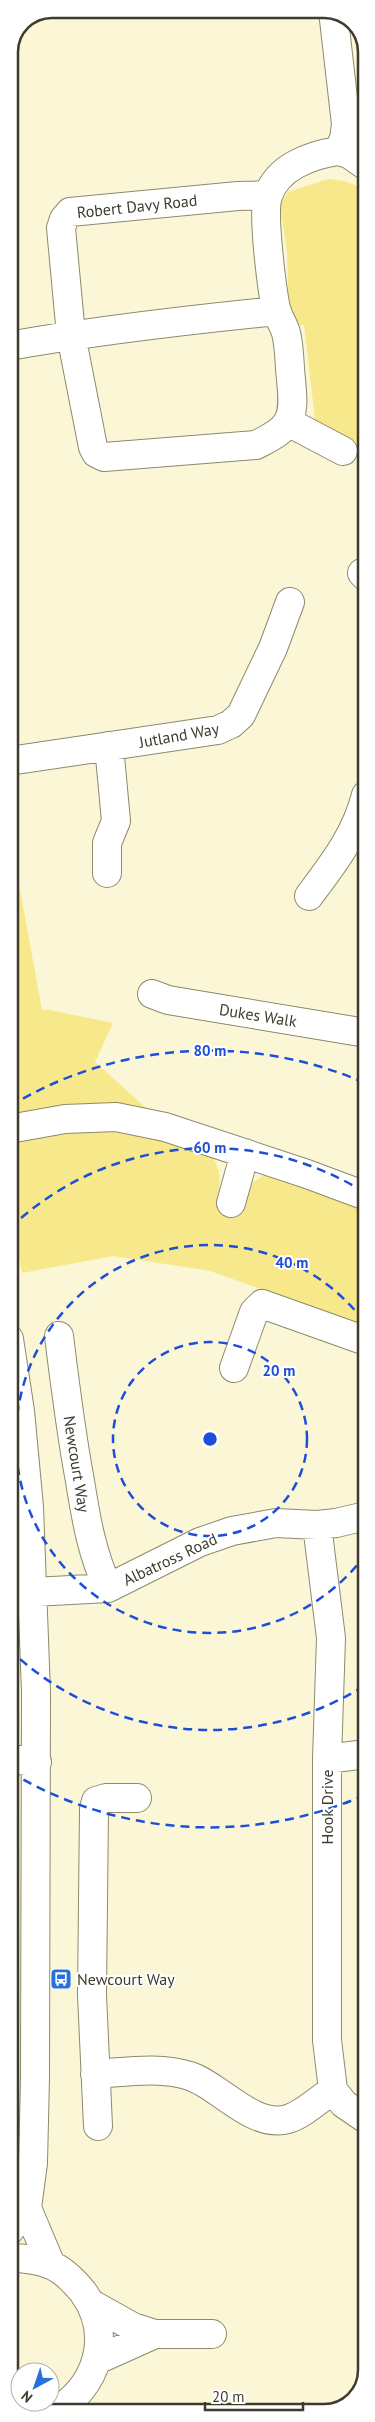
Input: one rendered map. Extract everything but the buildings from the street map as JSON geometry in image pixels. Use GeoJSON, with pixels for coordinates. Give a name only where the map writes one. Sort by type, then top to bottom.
{"type":"FeatureCollection","features":[{"type":"Feature","properties":{"kind":"street"},"geometry":{"type":"LineString","coordinates":[[334,19],[346,124],[344,139],[338,151]]}},
{"type":"Feature","properties":{"kind":"street"},"geometry":{"type":"LineString","coordinates":[[343,451],[288,422],[292,409],[292,386],[286,333],[277,311],[266,211],[268,195],[285,171],[326,153],[338,151],[349,154],[357,160]]}},
{"type":"Feature","properties":{"kind":"street","name":"Robert Davy Road"},"geometry":{"type":"LineString","coordinates":[[268,195],[238,196],[70,212],[64,219],[61,228],[71,334],[93,447],[96,452],[104,457],[256,445],[269,439],[288,422]]}},
{"type":"Feature","properties":{"kind":"street"},"geometry":{"type":"LineString","coordinates":[[18,344],[71,334],[277,311]]}},
{"type":"Feature","properties":{"kind":"street","name":"Jutland Way"},"geometry":{"type":"LineString","coordinates":[[18,760],[218,730],[231,724],[241,715],[273,648],[290,602]]}},
{"type":"Feature","properties":{"kind":"street"},"geometry":{"type":"LineString","coordinates":[[107,874],[107,843],[116,821],[110,746]]}},
{"type":"Feature","properties":{"kind":"street"},"geometry":{"type":"LineString","coordinates":[[309,896],[346,847],[357,822]]}},
{"type":"Feature","properties":{"kind":"street","name":"Dukes Walk"},"geometry":{"type":"LineString","coordinates":[[152,994],[168,1000],[357,1032]]}},
{"type":"Feature","properties":{"kind":"street"},"geometry":{"type":"LineString","coordinates":[[18,1127],[64,1119],[116,1117],[165,1127],[357,1193]]}},
{"type":"Feature","properties":{"kind":"street"},"geometry":{"type":"LineString","coordinates":[[231,1203],[245,1153]]}},
{"type":"Feature","properties":{"kind":"street"},"geometry":{"type":"LineString","coordinates":[[234,1368],[254,1312],[262,1304],[358,1338]]}},
{"type":"Feature","properties":{"kind":"street","name":"Newcourt Way"},"geometry":{"type":"LineString","coordinates":[[59,1336],[72,1436],[89,1536],[97,1564],[108,1588]]}},
{"type":"Feature","properties":{"kind":"street"},"geometry":{"type":"LineString","coordinates":[[18,1412],[25,1468],[34,1592],[37,1762],[33,2163],[28,2208],[51,2265]]}},
{"type":"Feature","properties":{"kind":"street","name":"Albatross Road"},"geometry":{"type":"LineString","coordinates":[[34,1592],[108,1588],[200,1542],[232,1532],[276,1523],[317,1525],[358,1518]]}},
{"type":"Feature","properties":{"kind":"street","name":"Hook Drive"},"geometry":{"type":"LineString","coordinates":[[317,1525],[331,1638],[327,1759],[327,2040],[333,2090]]}},
{"type":"Feature","properties":{"kind":"street"},"geometry":{"type":"LineString","coordinates":[[327,1759],[358,1755]]}},
{"type":"Feature","properties":{"kind":"street"},"geometry":{"type":"LineString","coordinates":[[18,1760],[37,1762]]}},
{"type":"Feature","properties":{"kind":"street"},"geometry":{"type":"LineString","coordinates":[[98,2126],[92,1995],[94,1809],[96,1801],[106,1798],[137,1798]]}},
{"type":"Feature","properties":{"kind":"street"},"geometry":{"type":"LineString","coordinates":[[96,2074],[169,2070],[206,2082],[248,2111],[278,2120],[297,2115],[333,2090],[344,2104],[358,2113]]}},
{"type":"Feature","properties":{"kind":"street"},"geometry":{"type":"LineString","coordinates":[[18,2220],[28,2208]]}},
{"type":"Feature","properties":{"kind":"street"},"geometry":{"type":"LineString","coordinates":[[18,2258],[29,2258],[51,2265],[74,2280],[90,2303],[99,2331],[97,2360],[81,2392],[68,2404]]}},
{"type":"Feature","properties":{"kind":"street"},"geometry":{"type":"LineString","coordinates":[[90,2303],[133,2327],[154,2334],[212,2334]]}},
{"type":"Feature","properties":{"kind":"street"},"geometry":{"type":"LineString","coordinates":[[97,2360],[154,2334]]}},
{"type":"Feature","properties":{"kind":"shaded area"},"geometry":{"type":"Polygon","coordinates":[[[328,179],[345,181],[357,186],[357,442],[315,420],[304,325],[289,324],[287,252],[280,205],[288,192],[328,179]]]}},
{"type":"Feature","properties":{"kind":"shaded area"},"geometry":{"type":"Polygon","coordinates":[[[18,878],[42,1010],[113,1023],[95,1062],[153,1114],[18,1118],[18,878]]]}},
{"type":"Feature","properties":{"kind":"shaded area"},"geometry":{"type":"Polygon","coordinates":[[[99,1126],[203,1148],[215,1161],[218,1168],[220,1181],[216,1205],[234,1213],[243,1187],[267,1174],[357,1206],[358,1323],[210,1271],[113,1256],[22,1273],[18,1254],[18,1138],[27,1133],[99,1126]]]}},
{"type":"Feature","properties":{"kind":"place","name":"Newcourt Way"},"geometry":{"type":"Point","coordinates":[61,1979]}}]}
